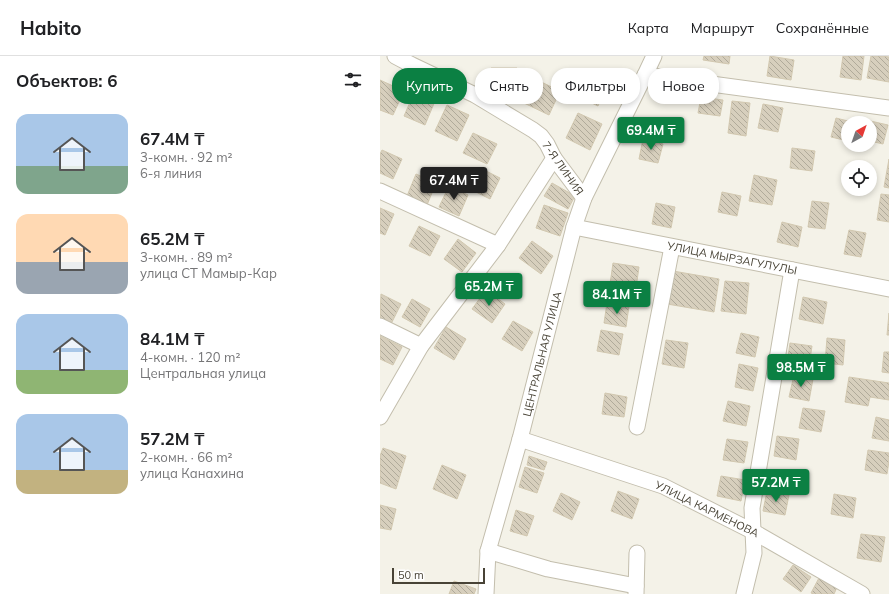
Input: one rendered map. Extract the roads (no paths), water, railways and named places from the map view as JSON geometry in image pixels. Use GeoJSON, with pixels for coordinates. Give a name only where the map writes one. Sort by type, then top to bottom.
{"type":"FeatureCollection","features":[{"type":"Feature","properties":{"kind":"street","name":"7-Я ЛИНИЯ"},"geometry":{"type":"LineString","coordinates":[[395,56],[475,95],[541,136],[554,158],[584,198]]}},
{"type":"Feature","properties":{"kind":"street","name":"ЦЕНТРАЛЬНАЯ УЛИЦА"},"geometry":{"type":"LineString","coordinates":[[486,594],[488,551],[520,439],[574,227],[584,198],[654,56]]}},
{"type":"Feature","properties":{"kind":"street"},"geometry":{"type":"LineString","coordinates":[[645,75],[889,108]]}},
{"type":"Feature","properties":{"kind":"street"},"geometry":{"type":"LineString","coordinates":[[380,417],[421,346],[498,245],[554,158]]}},
{"type":"Feature","properties":{"kind":"street"},"geometry":{"type":"LineString","coordinates":[[380,190],[498,245]]}},
{"type":"Feature","properties":{"kind":"street","name":"УЛИЦА МЫРЗАГУЛУЛЫ"},"geometry":{"type":"LineString","coordinates":[[574,227],[889,289]]}},
{"type":"Feature","properties":{"kind":"street"},"geometry":{"type":"LineString","coordinates":[[637,427],[672,247]]}},
{"type":"Feature","properties":{"kind":"street"},"geometry":{"type":"LineString","coordinates":[[744,594],[754,553],[752,508],[792,270]]}},
{"type":"Feature","properties":{"kind":"street"},"geometry":{"type":"LineString","coordinates":[[380,326],[421,346]]}},
{"type":"Feature","properties":{"kind":"street","name":"УЛИЦА КАРМЕНОВА"},"geometry":{"type":"LineString","coordinates":[[520,439],[663,486],[754,532],[862,594]]}},
{"type":"Feature","properties":{"kind":"street"},"geometry":{"type":"LineString","coordinates":[[488,551],[548,569],[636,590],[637,552]]}}]}
